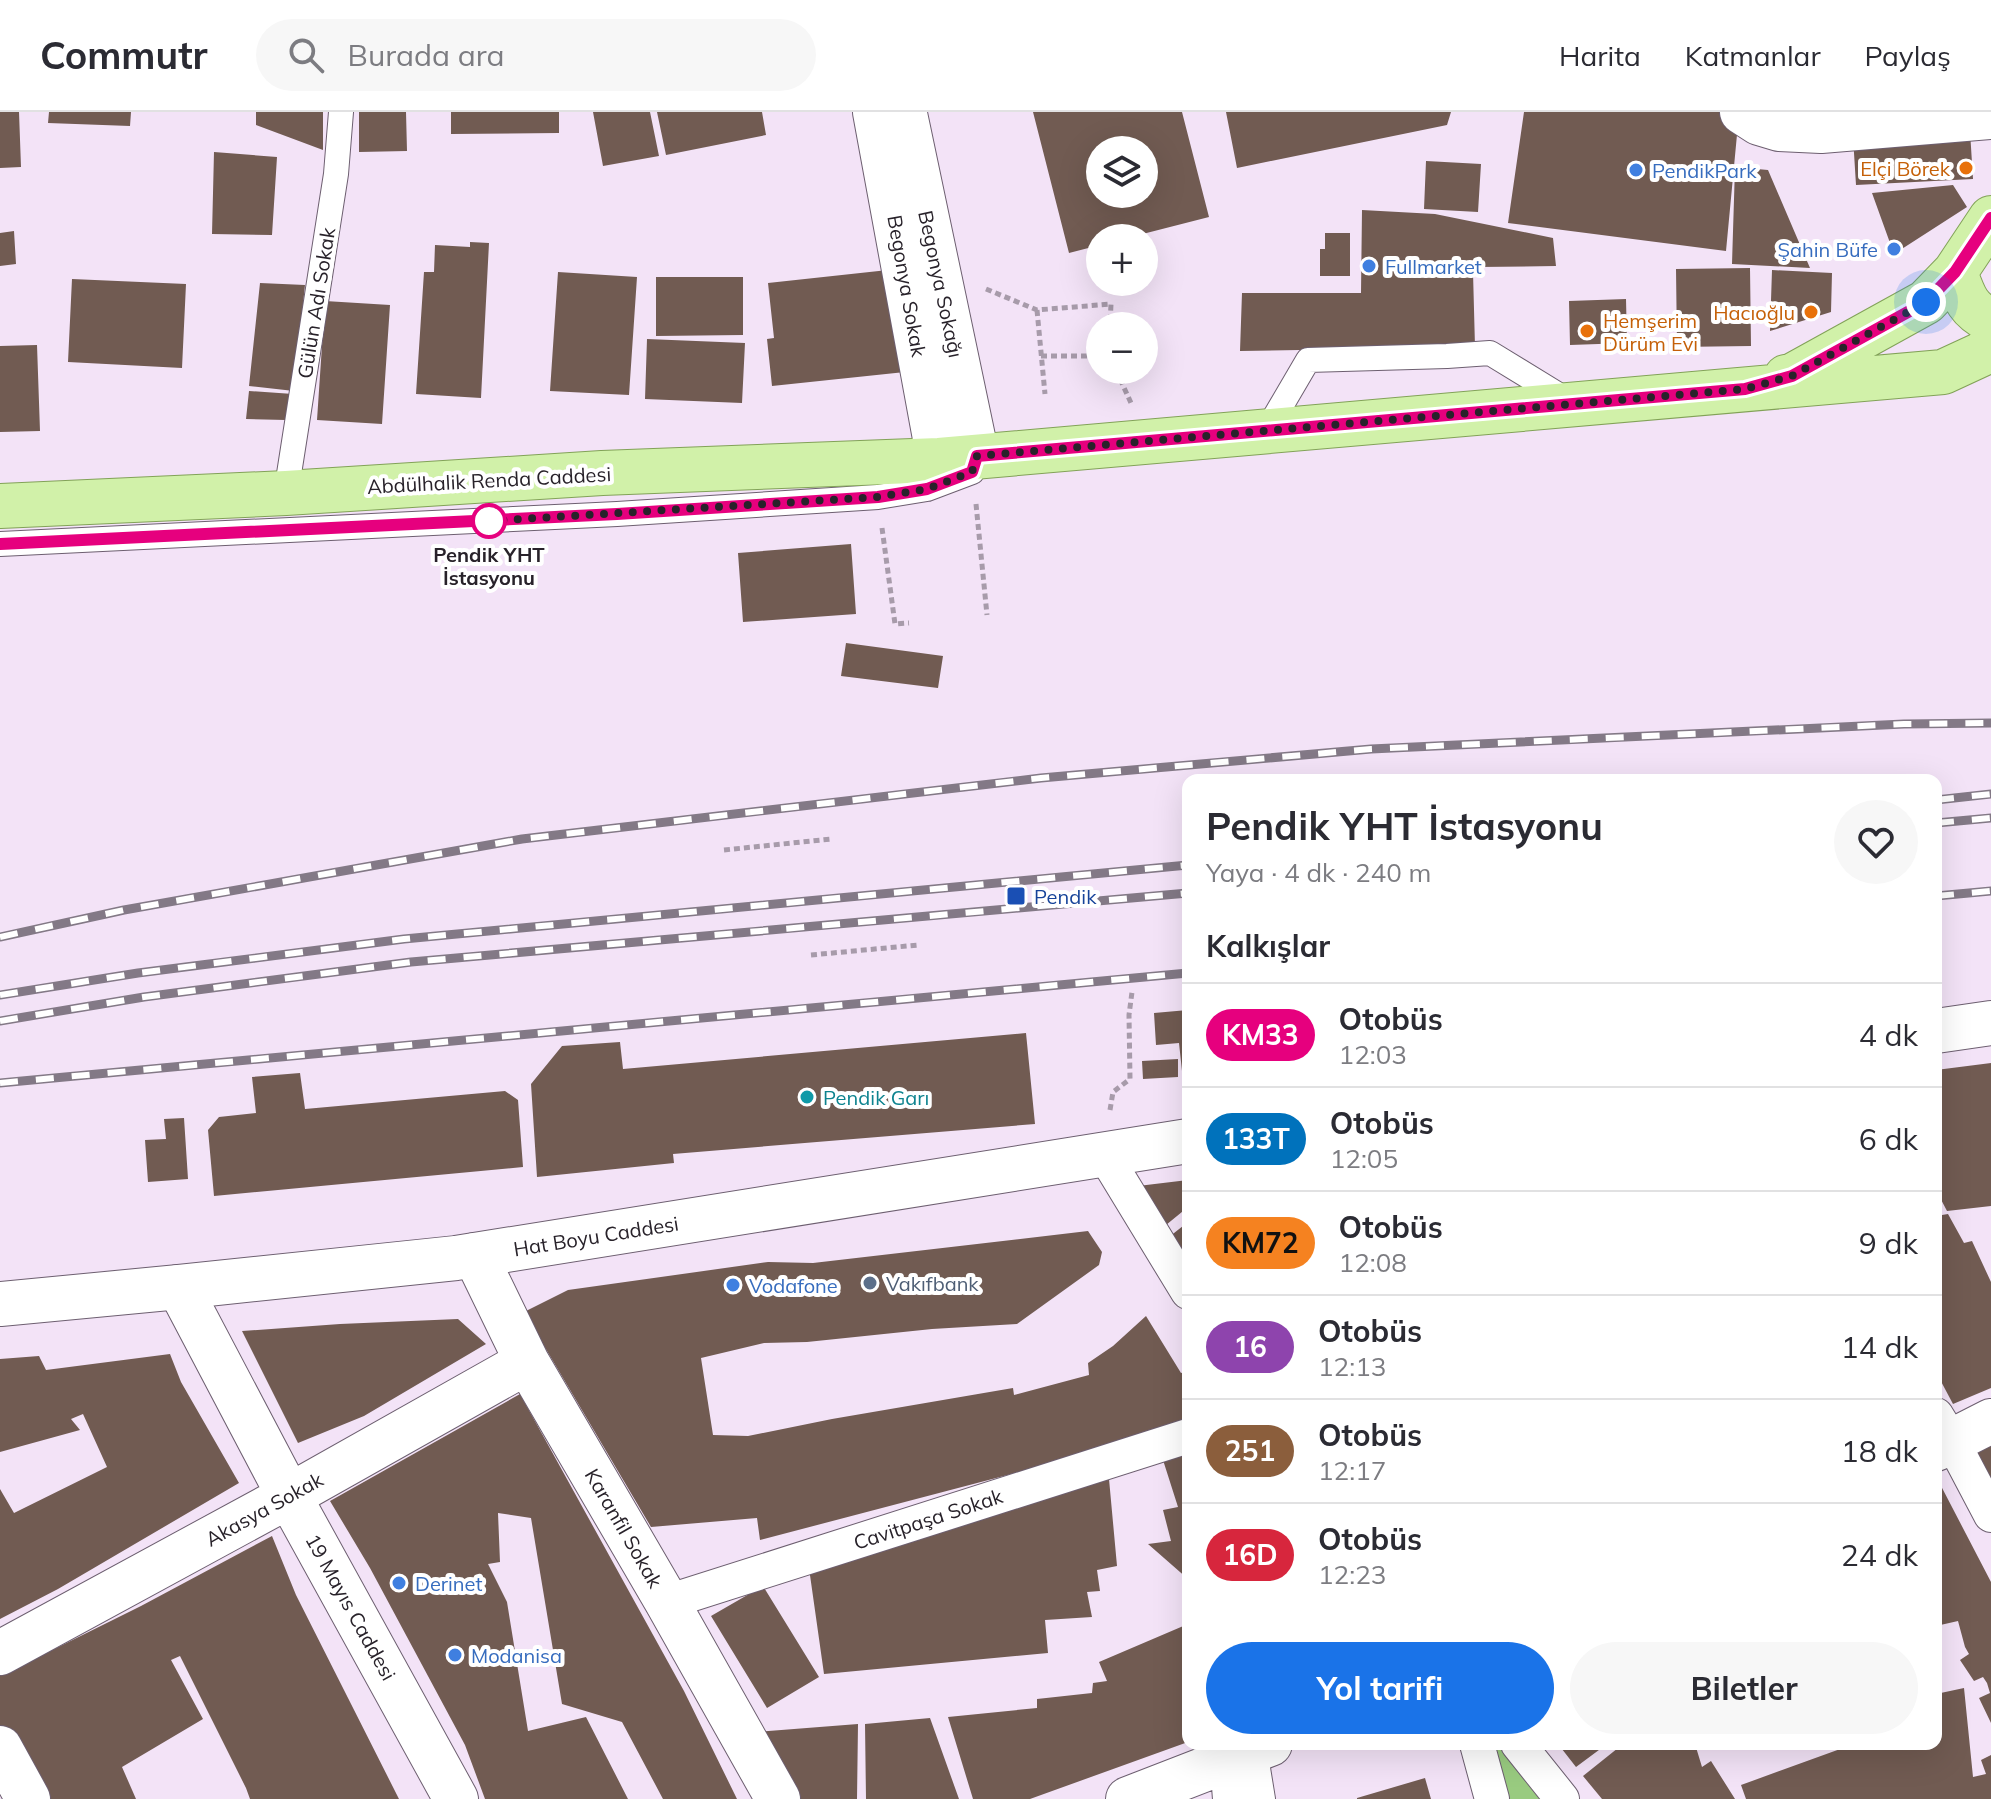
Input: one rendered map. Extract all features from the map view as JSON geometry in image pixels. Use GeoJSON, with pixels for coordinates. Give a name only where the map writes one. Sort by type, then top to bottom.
{"type":"FeatureCollection","features":[{"type":"Feature","properties":{"kind":"main road","name":"Abdülhalik Renda Caddesi"},"geometry":{"type":"LineString","coordinates":[[1745,389],[1792,376],[1926,302],[1955,272],[1990,221]]}},
{"type":"Feature","properties":{"kind":"main road"},"geometry":{"type":"LineString","coordinates":[[1955,272],[1965,299],[1976,314],[1991,321]]}},
{"type":"Feature","properties":{"kind":"main road","name":"Abdülhalik Renda Caddesi"},"geometry":{"type":"LineString","coordinates":[[0,506],[286,493],[602,473],[958,458],[1943,372],[1982,354],[1991,346]]}},
{"type":"Feature","properties":{"kind":"street","name":"Begonya Sokak"},"geometry":{"type":"LineString","coordinates":[[875,112],[958,458]]}},
{"type":"Feature","properties":{"kind":"street","name":"Begonya Sokağı"},"geometry":{"type":"LineString","coordinates":[[904,112],[939,270],[958,458]]}},
{"type":"Feature","properties":{"kind":"street"},"geometry":{"type":"LineString","coordinates":[[1742,112],[1759,123],[1779,129],[1821,131],[1991,117]]}},
{"type":"Feature","properties":{"kind":"street"},"geometry":{"type":"LineString","coordinates":[[1942,1030],[1991,1023]]}},
{"type":"Feature","properties":{"kind":"street","name":"Hat Boyu Caddesi"},"geometry":{"type":"LineString","coordinates":[[0,1304],[475,1255],[1182,1142]]}},
{"type":"Feature","properties":{"kind":"street"},"geometry":{"type":"LineString","coordinates":[[1104,1154],[1182,1282]]}},
{"type":"Feature","properties":{"kind":"street","name":"Karanfil Sokak"},"geometry":{"type":"LineString","coordinates":[[475,1255],[527,1362],[778,1799]]}},
{"type":"Feature","properties":{"kind":"street","name":"19 Mayıs Caddesi"},"geometry":{"type":"LineString","coordinates":[[179,1287],[289,1496],[456,1799]]}},
{"type":"Feature","properties":{"kind":"street","name":"Akasya Sokak"},"geometry":{"type":"LineString","coordinates":[[0,1653],[527,1362]]}},
{"type":"Feature","properties":{"kind":"street"},"geometry":{"type":"LineString","coordinates":[[1942,1435],[1991,1421]]}},
{"type":"Feature","properties":{"kind":"street"},"geometry":{"type":"LineString","coordinates":[[1942,1437],[1991,1515]]}},
{"type":"Feature","properties":{"kind":"street","name":"Cavitpaşa Sokak"},"geometry":{"type":"LineString","coordinates":[[667,1602],[1182,1438]]}},
{"type":"Feature","properties":{"kind":"street"},"geometry":{"type":"LineString","coordinates":[[0,1748],[28,1799]]}},
{"type":"Feature","properties":{"kind":"street"},"geometry":{"type":"LineString","coordinates":[[1479,1750],[1492,1799]]}},
{"type":"Feature","properties":{"kind":"street"},"geometry":{"type":"LineString","coordinates":[[1523,1750],[1562,1799]]}},
{"type":"Feature","properties":{"kind":"street"},"geometry":{"type":"LineString","coordinates":[[1128,1799],[1248,1763]]}},
{"type":"Feature","properties":{"kind":"lane","name":"Gülün Adı Sokak"},"geometry":{"type":"LineString","coordinates":[[286,493],[336,174],[341,112]]}},
{"type":"Feature","properties":{"kind":"lane"},"geometry":{"type":"LineString","coordinates":[[1267,430],[1308,360],[1490,353],[1573,403]]}},
{"type":"Feature","properties":{"kind":"lane","name":"Abdülhalik Renda Caddesi"},"geometry":{"type":"LineString","coordinates":[[0,544],[617,514],[878,497],[927,489],[972,472],[958,458]]}},
{"type":"Feature","properties":{"kind":"lane"},"geometry":{"type":"LineString","coordinates":[[1248,1763],[1263,1799]]}},
{"type":"Feature","properties":{"kind":"path"},"geometry":{"type":"LineString","coordinates":[[939,270],[1037,310],[1111,304],[1111,312]]}},
{"type":"Feature","properties":{"kind":"path"},"geometry":{"type":"LineString","coordinates":[[1037,310],[1045,394]]}},
{"type":"Feature","properties":{"kind":"path"},"geometry":{"type":"LineString","coordinates":[[1041,356],[1086,356]]}},
{"type":"Feature","properties":{"kind":"path"},"geometry":{"type":"LineString","coordinates":[[878,497],[895,624],[909,623]]}},
{"type":"Feature","properties":{"kind":"path"},"geometry":{"type":"LineString","coordinates":[[979,523],[987,615]]}},
{"type":"Feature","properties":{"kind":"path"},"geometry":{"type":"LineString","coordinates":[[724,850],[831,839]]}},
{"type":"Feature","properties":{"kind":"path"},"geometry":{"type":"LineString","coordinates":[[811,955],[918,945]]}},
{"type":"Feature","properties":{"kind":"path"},"geometry":{"type":"LineString","coordinates":[[1104,1154],[1113,1092],[1130,1079],[1129,1015],[1132,992]]}},
{"type":"Feature","properties":{"kind":"green space"},"geometry":{"type":"Polygon","coordinates":[[[1491,1750],[1510,1750],[1552,1799],[1504,1799],[1491,1750]]]}},
{"type":"Feature","properties":{"kind":"building"},"geometry":{"type":"Polygon","coordinates":[[[0,112],[19,112],[21,167],[0,168],[0,112]]]}},
{"type":"Feature","properties":{"kind":"building"},"geometry":{"type":"Polygon","coordinates":[[[49,112],[131,112],[130,126],[48,123],[49,112]]]}},
{"type":"Feature","properties":{"kind":"building"},"geometry":{"type":"Polygon","coordinates":[[[256,112],[323,112],[323,150],[256,125],[256,112]]]}},
{"type":"Feature","properties":{"kind":"building"},"geometry":{"type":"Polygon","coordinates":[[[359,112],[406,112],[407,151],[359,152],[359,112]]]}},
{"type":"Feature","properties":{"kind":"building"},"geometry":{"type":"Polygon","coordinates":[[[451,112],[559,112],[559,133],[451,134],[451,112]]]}},
{"type":"Feature","properties":{"kind":"building"},"geometry":{"type":"Polygon","coordinates":[[[593,112],[650,112],[659,156],[603,166],[593,112]]]}},
{"type":"Feature","properties":{"kind":"building"},"geometry":{"type":"Polygon","coordinates":[[[657,112],[762,112],[766,135],[666,155],[657,112]]]}},
{"type":"Feature","properties":{"kind":"building"},"geometry":{"type":"Polygon","coordinates":[[[1033,112],[1182,112],[1209,217],[1158,230],[1158,224],[1086,224],[1086,249],[1069,253],[1033,112]]]}},
{"type":"Feature","properties":{"kind":"building"},"geometry":{"type":"Polygon","coordinates":[[[1226,112],[1451,112],[1447,125],[1237,168],[1226,112]]]}},
{"type":"Feature","properties":{"kind":"building"},"geometry":{"type":"Polygon","coordinates":[[[1524,112],[1727,112],[1738,124],[1726,251],[1508,223],[1524,112]]]}},
{"type":"Feature","properties":{"kind":"building"},"geometry":{"type":"Polygon","coordinates":[[[1970,131],[1973,179],[1856,185],[1853,137],[1970,131]]]}},
{"type":"Feature","properties":{"kind":"building"},"geometry":{"type":"Polygon","coordinates":[[[214,152],[277,157],[272,235],[212,234],[214,152]]]}},
{"type":"Feature","properties":{"kind":"building"},"geometry":{"type":"Polygon","coordinates":[[[1426,161],[1481,164],[1478,212],[1424,209],[1426,161]]]}},
{"type":"Feature","properties":{"kind":"building"},"geometry":{"type":"Polygon","coordinates":[[[1735,167],[1768,170],[1810,268],[1732,264],[1735,167]]]}},
{"type":"Feature","properties":{"kind":"building"},"geometry":{"type":"Polygon","coordinates":[[[1953,185],[1967,207],[1894,254],[1872,193],[1953,185]]]}},
{"type":"Feature","properties":{"kind":"building"},"geometry":{"type":"Polygon","coordinates":[[[1362,210],[1435,214],[1553,238],[1556,266],[1478,267],[1478,272],[1473,272],[1475,347],[1240,351],[1242,293],[1361,293],[1362,210]]]}},
{"type":"Feature","properties":{"kind":"building"},"geometry":{"type":"Polygon","coordinates":[[[14,231],[16,264],[0,266],[0,233],[14,231]]]}},
{"type":"Feature","properties":{"kind":"building"},"geometry":{"type":"Polygon","coordinates":[[[1325,233],[1350,233],[1350,276],[1320,276],[1320,249],[1325,249],[1325,233]]]}},
{"type":"Feature","properties":{"kind":"building"},"geometry":{"type":"Polygon","coordinates":[[[470,242],[489,243],[481,398],[416,394],[424,272],[434,272],[435,245],[470,247],[470,242]]]}},
{"type":"Feature","properties":{"kind":"building"},"geometry":{"type":"Polygon","coordinates":[[[1750,268],[1751,346],[1677,347],[1676,269],[1750,268]]]}},
{"type":"Feature","properties":{"kind":"building"},"geometry":{"type":"Polygon","coordinates":[[[888,270],[905,372],[772,386],[767,339],[774,338],[768,283],[888,270]]]}},
{"type":"Feature","properties":{"kind":"building"},"geometry":{"type":"Polygon","coordinates":[[[1772,270],[1832,273],[1831,312],[1770,331],[1772,270]]]}},
{"type":"Feature","properties":{"kind":"building"},"geometry":{"type":"Polygon","coordinates":[[[558,272],[637,277],[629,395],[550,391],[558,272]]]}},
{"type":"Feature","properties":{"kind":"building"},"geometry":{"type":"Polygon","coordinates":[[[656,277],[743,277],[743,335],[656,336],[656,277]]]}},
{"type":"Feature","properties":{"kind":"building"},"geometry":{"type":"Polygon","coordinates":[[[72,279],[186,284],[182,368],[68,362],[72,279]]]}},
{"type":"Feature","properties":{"kind":"building"},"geometry":{"type":"Polygon","coordinates":[[[260,283],[305,285],[294,391],[249,386],[260,283]]]}},
{"type":"Feature","properties":{"kind":"building"},"geometry":{"type":"Polygon","coordinates":[[[1626,299],[1627,343],[1570,345],[1569,301],[1626,299]]]}},
{"type":"Feature","properties":{"kind":"building"},"geometry":{"type":"Polygon","coordinates":[[[325,301],[390,305],[382,424],[317,420],[325,301]]]}},
{"type":"Feature","properties":{"kind":"building"},"geometry":{"type":"Polygon","coordinates":[[[647,339],[745,343],[742,403],[645,399],[647,339]]]}},
{"type":"Feature","properties":{"kind":"building"},"geometry":{"type":"Polygon","coordinates":[[[37,345],[40,431],[0,432],[0,346],[37,345]]]}},
{"type":"Feature","properties":{"kind":"building"},"geometry":{"type":"Polygon","coordinates":[[[249,391],[293,394],[286,420],[246,419],[249,391]]]}},
{"type":"Feature","properties":{"kind":"building"},"geometry":{"type":"Polygon","coordinates":[[[851,544],[856,614],[743,622],[738,553],[851,544]]]}},
{"type":"Feature","properties":{"kind":"building"},"geometry":{"type":"Polygon","coordinates":[[[846,643],[943,656],[938,688],[841,676],[846,643]]]}},
{"type":"Feature","properties":{"kind":"building"},"geometry":{"type":"Polygon","coordinates":[[[1182,1011],[1182,1071],[1179,1043],[1156,1045],[1154,1013],[1182,1011]]]}},
{"type":"Feature","properties":{"kind":"building"},"geometry":{"type":"Polygon","coordinates":[[[1026,1033],[1035,1124],[673,1154],[674,1163],[537,1177],[531,1084],[562,1046],[620,1042],[623,1069],[1026,1033]]]}},
{"type":"Feature","properties":{"kind":"building"},"geometry":{"type":"Polygon","coordinates":[[[1178,1059],[1178,1077],[1143,1079],[1142,1061],[1178,1059]]]}},
{"type":"Feature","properties":{"kind":"building"},"geometry":{"type":"Polygon","coordinates":[[[1991,1063],[1991,1206],[1947,1211],[1942,1201],[1942,1069],[1991,1063]]]}},
{"type":"Feature","properties":{"kind":"building"},"geometry":{"type":"Polygon","coordinates":[[[300,1073],[305,1109],[505,1091],[518,1100],[523,1167],[214,1196],[208,1130],[219,1117],[256,1113],[252,1077],[300,1073]]]}},
{"type":"Feature","properties":{"kind":"building"},"geometry":{"type":"Polygon","coordinates":[[[184,1118],[188,1179],[148,1182],[145,1140],[166,1139],[164,1119],[184,1118]]]}},
{"type":"Feature","properties":{"kind":"building"},"geometry":{"type":"Polygon","coordinates":[[[1182,1181],[1182,1212],[1166,1225],[1138,1186],[1182,1181]]]}},
{"type":"Feature","properties":{"kind":"building"},"geometry":{"type":"Polygon","coordinates":[[[1948,1214],[1964,1243],[1972,1241],[1991,1282],[1991,1388],[1953,1404],[1942,1383],[1942,1215],[1948,1214]]]}},
{"type":"Feature","properties":{"kind":"building"},"geometry":{"type":"Polygon","coordinates":[[[1182,1227],[1182,1253],[1169,1237],[1182,1227]]]}},
{"type":"Feature","properties":{"kind":"building"},"geometry":{"type":"Polygon","coordinates":[[[1088,1231],[1102,1252],[1099,1265],[1017,1324],[764,1343],[701,1358],[713,1435],[748,1436],[1013,1388],[1014,1395],[1089,1375],[1088,1363],[1113,1346],[1146,1316],[1182,1373],[1182,1422],[1027,1470],[760,1540],[757,1518],[651,1527],[524,1312],[568,1290],[768,1262],[813,1263],[1088,1231]]]}},
{"type":"Feature","properties":{"kind":"building"},"geometry":{"type":"Polygon","coordinates":[[[458,1319],[486,1344],[364,1416],[298,1443],[242,1331],[340,1324],[458,1319]]]}},
{"type":"Feature","properties":{"kind":"building"},"geometry":{"type":"Polygon","coordinates":[[[170,1354],[181,1382],[239,1483],[58,1589],[0,1619],[0,1489],[14,1513],[107,1467],[83,1414],[71,1419],[80,1430],[0,1452],[0,1359],[39,1356],[46,1370],[170,1354]]]}},
{"type":"Feature","properties":{"kind":"building"},"geometry":{"type":"Polygon","coordinates":[[[520,1394],[684,1691],[737,1799],[663,1799],[622,1722],[562,1704],[531,1518],[498,1513],[500,1562],[488,1564],[507,1602],[528,1731],[586,1717],[628,1799],[485,1799],[465,1745],[370,1568],[330,1501],[520,1394]]]}},
{"type":"Feature","properties":{"kind":"building"},"geometry":{"type":"Polygon","coordinates":[[[1991,1438],[1991,1496],[1966,1452],[1991,1438]]]}},
{"type":"Feature","properties":{"kind":"building"},"geometry":{"type":"Polygon","coordinates":[[[1182,1455],[1182,1574],[1148,1544],[1171,1541],[1163,1510],[1178,1507],[1163,1460],[1182,1455]]]}},
{"type":"Feature","properties":{"kind":"building"},"geometry":{"type":"Polygon","coordinates":[[[1108,1468],[1117,1566],[1097,1570],[1100,1591],[1087,1592],[1092,1617],[1045,1620],[1048,1653],[824,1674],[808,1561],[1108,1468]]]}},
{"type":"Feature","properties":{"kind":"building"},"geometry":{"type":"Polygon","coordinates":[[[1942,1488],[1991,1582],[1991,1723],[1979,1698],[1990,1693],[1987,1683],[1983,1677],[1974,1681],[1960,1660],[1969,1654],[1958,1621],[1942,1625],[1942,1488]]]}},
{"type":"Feature","properties":{"kind":"building"},"geometry":{"type":"Polygon","coordinates":[[[272,1536],[296,1595],[399,1799],[250,1799],[180,1656],[171,1660],[203,1719],[122,1767],[136,1799],[37,1799],[0,1731],[0,1676],[272,1536]]]}},
{"type":"Feature","properties":{"kind":"building"},"geometry":{"type":"Polygon","coordinates":[[[763,1586],[819,1677],[767,1708],[711,1616],[763,1586]]]}},
{"type":"Feature","properties":{"kind":"building"},"geometry":{"type":"Polygon","coordinates":[[[1182,1627],[1182,1744],[1030,1799],[973,1799],[948,1717],[1037,1708],[1037,1699],[1092,1693],[1093,1683],[1107,1681],[1099,1662],[1182,1627]]]}},
{"type":"Feature","properties":{"kind":"building"},"geometry":{"type":"Polygon","coordinates":[[[1964,1688],[1973,1777],[1986,1774],[1981,1760],[1991,1755],[1991,1799],[1746,1799],[1741,1785],[1837,1750],[1942,1750],[1942,1693],[1964,1688]]]}},
{"type":"Feature","properties":{"kind":"building"},"geometry":{"type":"Polygon","coordinates":[[[930,1718],[959,1799],[866,1799],[865,1724],[930,1718]]]}},
{"type":"Feature","properties":{"kind":"building"},"geometry":{"type":"Polygon","coordinates":[[[858,1724],[857,1799],[781,1799],[742,1733],[858,1724]]]}},
{"type":"Feature","properties":{"kind":"building"},"geometry":{"type":"Polygon","coordinates":[[[1563,1750],[1599,1750],[1576,1767],[1563,1750]]]}},
{"type":"Feature","properties":{"kind":"building"},"geometry":{"type":"Polygon","coordinates":[[[1616,1750],[1697,1750],[1702,1767],[1711,1761],[1735,1799],[1602,1799],[1583,1776],[1616,1750]]]}},
{"type":"Feature","properties":{"kind":"building"},"geometry":{"type":"Polygon","coordinates":[[[1425,1778],[1431,1799],[1357,1799],[1357,1798],[1425,1778]]]}},
{"type":"Feature","properties":{"kind":"railway"},"geometry":{"type":"LineString","coordinates":[[0,937],[124,910],[522,839],[1041,778],[1371,749],[1904,724],[1991,723]]}},
{"type":"Feature","properties":{"kind":"railway"},"geometry":{"type":"LineString","coordinates":[[1942,799],[1991,794]]}},
{"type":"Feature","properties":{"kind":"railway"},"geometry":{"type":"LineString","coordinates":[[1942,822],[1991,818]]}},
{"type":"Feature","properties":{"kind":"railway"},"geometry":{"type":"LineString","coordinates":[[0,995],[138,973],[404,939],[1182,866]]}},
{"type":"Feature","properties":{"kind":"railway"},"geometry":{"type":"LineString","coordinates":[[1942,895],[1991,891]]}},
{"type":"Feature","properties":{"kind":"railway"},"geometry":{"type":"LineString","coordinates":[[0,1021],[144,997],[411,962],[1182,894]]}},
{"type":"Feature","properties":{"kind":"railway"},"geometry":{"type":"LineString","coordinates":[[0,1083],[1182,974]]}},
{"type":"Feature","properties":{"kind":"bus line","name":"KM33"},"geometry":{"type":"LineString","coordinates":[[0,544],[617,514],[878,497],[927,489],[972,472],[977,456],[1745,389],[1792,376],[1926,302],[1955,272],[1991,218]]}},
{"type":"Feature","properties":{"kind":"place","name":"Elçi Börek"},"geometry":{"type":"Point","coordinates":[1966,168]}},
{"type":"Feature","properties":{"kind":"place","name":"PendikPark"},"geometry":{"type":"Point","coordinates":[1636,170]}},
{"type":"Feature","properties":{"kind":"place","name":"Şahin Büfe"},"geometry":{"type":"Point","coordinates":[1894,249]}},
{"type":"Feature","properties":{"kind":"place","name":"Fullmarket"},"geometry":{"type":"Point","coordinates":[1369,266]}},
{"type":"Feature","properties":{"kind":"place","name":"Hacıoğlu"},"geometry":{"type":"Point","coordinates":[1811,312]}},
{"type":"Feature","properties":{"kind":"place","name":"Hemşerim Dürüm Evi"},"geometry":{"type":"Point","coordinates":[1587,331]}},
{"type":"Feature","properties":{"kind":"place","name":"Pendik YHT İstasyonu"},"geometry":{"type":"Point","coordinates":[489,521]}},
{"type":"Feature","properties":{"kind":"place","name":"Pendik"},"geometry":{"type":"Point","coordinates":[1016,896]}},
{"type":"Feature","properties":{"kind":"place","name":"Pendik Garı"},"geometry":{"type":"Point","coordinates":[807,1097]}},
{"type":"Feature","properties":{"kind":"place","name":"Vakıfbank"},"geometry":{"type":"Point","coordinates":[870,1283]}},
{"type":"Feature","properties":{"kind":"place","name":"Vodafone"},"geometry":{"type":"Point","coordinates":[733,1285]}},
{"type":"Feature","properties":{"kind":"place","name":"Derinet"},"geometry":{"type":"Point","coordinates":[399,1583]}},
{"type":"Feature","properties":{"kind":"place","name":"Modanisa"},"geometry":{"type":"Point","coordinates":[455,1655]}},
{"type":"Feature","properties":{"kind":"route"},"geometry":{"type":"LineString","coordinates":[[489,521],[878,497],[927,489],[972,472],[977,456],[1745,389],[1792,376],[1926,302]]}}]}
